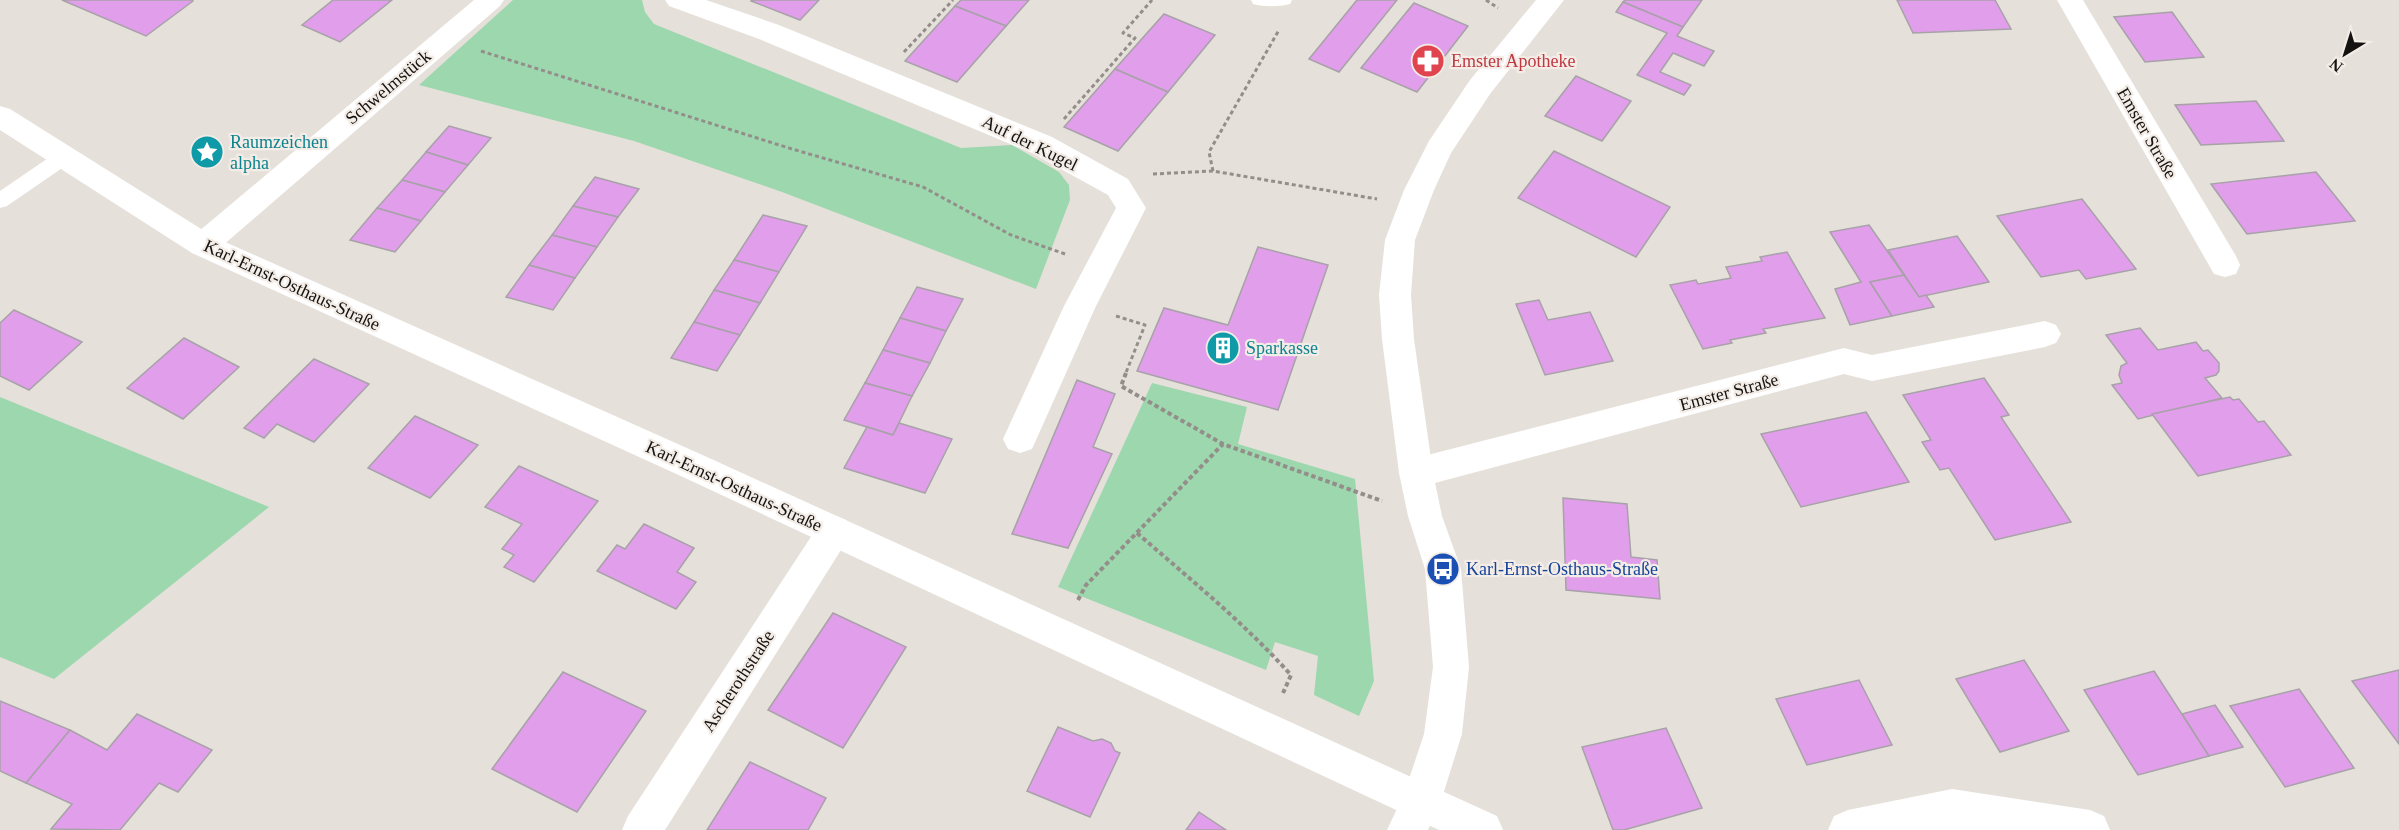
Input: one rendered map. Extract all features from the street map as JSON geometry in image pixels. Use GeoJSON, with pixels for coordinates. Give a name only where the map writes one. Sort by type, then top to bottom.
{"type":"FeatureCollection","features":[{"type":"Feature","properties":{"kind":"street","name":"Schwelmstück"},"geometry":{"type":"LineString","coordinates":[[203,245],[491,0]]}},
{"type":"Feature","properties":{"kind":"street","name":"Auf der Kugel"},"geometry":{"type":"LineString","coordinates":[[678,0],[769,32],[1042,145],[1118,187]]}},
{"type":"Feature","properties":{"kind":"street"},"geometry":{"type":"LineString","coordinates":[[1414,816],[1443,734],[1451,667],[1443,569],[1425,516],[1416,472],[1395,295],[1400,240],[1413,205],[1439,149],[1480,87],[1551,0]]}},
{"type":"Feature","properties":{"kind":"street","name":"Emster Straße"},"geometry":{"type":"LineString","coordinates":[[2070,0],[2224,265]]}},
{"type":"Feature","properties":{"kind":"street","name":"Karl-Ernst-Osthaus-Straße"},"geometry":{"type":"LineString","coordinates":[[0,116],[203,245],[1266,729],[1414,816],[1483,830]]}},
{"type":"Feature","properties":{"kind":"street"},"geometry":{"type":"LineString","coordinates":[[1020,439],[1080,306],[1131,208],[1118,187]]}},
{"type":"Feature","properties":{"kind":"street","name":"Emster Straße"},"geometry":{"type":"LineString","coordinates":[[1416,472],[1844,361],[1872,368],[2044,334]]}},
{"type":"Feature","properties":{"kind":"street","name":"Ascherothstraße"},"geometry":{"type":"LineString","coordinates":[[642,830],[834,531]]}},
{"type":"Feature","properties":{"kind":"street"},"geometry":{"type":"LineString","coordinates":[[1848,830],[1952,809],[2091,830]]}},
{"type":"Feature","properties":{"kind":"lane"},"geometry":{"type":"LineString","coordinates":[[1259,0],[1284,0]]}},
{"type":"Feature","properties":{"kind":"lane"},"geometry":{"type":"LineString","coordinates":[[0,201],[64,157]]}},
{"type":"Feature","properties":{"kind":"path"},"geometry":{"type":"LineString","coordinates":[[880,77],[953,0]]}},
{"type":"Feature","properties":{"kind":"path"},"geometry":{"type":"LineString","coordinates":[[1042,145],[1135,38],[1123,33],[1152,0]]}},
{"type":"Feature","properties":{"kind":"path"},"geometry":{"type":"LineString","coordinates":[[1213,171],[1209,152],[1277,37],[1284,0]]}},
{"type":"Feature","properties":{"kind":"path"},"geometry":{"type":"LineString","coordinates":[[446,39],[792,149],[923,187],[1011,235],[1100,266]]}},
{"type":"Feature","properties":{"kind":"path"},"geometry":{"type":"LineString","coordinates":[[1118,187],[1155,174],[1213,171],[1413,205]]}},
{"type":"Feature","properties":{"kind":"path"},"geometry":{"type":"LineString","coordinates":[[1080,306],[1145,325],[1121,386],[1223,444],[1425,516]]}},
{"type":"Feature","properties":{"kind":"path"},"geometry":{"type":"LineString","coordinates":[[1078,601],[1086,585],[1223,444]]}},
{"type":"Feature","properties":{"kind":"path"},"geometry":{"type":"LineString","coordinates":[[1137,533],[1249,629],[1291,675],[1266,729]]}},
{"type":"Feature","properties":{"kind":"green space"},"geometry":{"type":"Polygon","coordinates":[[[513,0],[642,0],[645,12],[654,24],[961,148],[1012,145],[1059,172],[1069,185],[1070,200],[1036,289],[782,192],[634,141],[419,85],[513,0]]]}},
{"type":"Feature","properties":{"kind":"green space"},"geometry":{"type":"Polygon","coordinates":[[[1152,383],[1247,407],[1238,444],[1355,479],[1374,681],[1359,716],[1314,695],[1318,656],[1275,642],[1266,670],[1058,587],[1152,383]]]}},
{"type":"Feature","properties":{"kind":"green space"},"geometry":{"type":"Polygon","coordinates":[[[0,397],[269,507],[54,679],[0,657],[0,397]]]}},
{"type":"Feature","properties":{"kind":"building"},"geometry":{"type":"Polygon","coordinates":[[[62,0],[192,0],[193,1],[146,36],[62,0]]]}},
{"type":"Feature","properties":{"kind":"building"},"geometry":{"type":"Polygon","coordinates":[[[333,0],[392,0],[340,42],[302,25],[333,0]]]}},
{"type":"Feature","properties":{"kind":"building"},"geometry":{"type":"Polygon","coordinates":[[[752,0],[819,0],[800,20],[752,0]]]}},
{"type":"Feature","properties":{"kind":"building"},"geometry":{"type":"Polygon","coordinates":[[[961,0],[1029,0],[1006,26],[955,6],[961,0]]]}},
{"type":"Feature","properties":{"kind":"building"},"geometry":{"type":"Polygon","coordinates":[[[1357,0],[1397,0],[1339,72],[1309,59],[1357,0]]]}},
{"type":"Feature","properties":{"kind":"building"},"geometry":{"type":"Polygon","coordinates":[[[1625,0],[1702,0],[1683,27],[1623,2],[1625,0]]]}},
{"type":"Feature","properties":{"kind":"building"},"geometry":{"type":"Polygon","coordinates":[[[1897,0],[1995,0],[2011,29],[1913,33],[1897,0]]]}},
{"type":"Feature","properties":{"kind":"building"},"geometry":{"type":"Polygon","coordinates":[[[1623,2],[1683,27],[1677,36],[1714,51],[1704,66],[1673,53],[1660,72],[1691,85],[1684,95],[1637,75],[1667,33],[1616,12],[1623,2]]]}},
{"type":"Feature","properties":{"kind":"building"},"geometry":{"type":"Polygon","coordinates":[[[1414,3],[1468,26],[1417,92],[1361,68],[1414,3]]]}},
{"type":"Feature","properties":{"kind":"building"},"geometry":{"type":"Polygon","coordinates":[[[955,6],[1006,26],[957,82],[905,61],[955,6]]]}},
{"type":"Feature","properties":{"kind":"building"},"geometry":{"type":"Polygon","coordinates":[[[2172,12],[2204,57],[2145,62],[2114,17],[2172,12]]]}},
{"type":"Feature","properties":{"kind":"building"},"geometry":{"type":"Polygon","coordinates":[[[1164,14],[1215,35],[1168,92],[1115,69],[1164,14]]]}},
{"type":"Feature","properties":{"kind":"building"},"geometry":{"type":"Polygon","coordinates":[[[1115,69],[1168,92],[1118,151],[1064,127],[1115,69]]]}},
{"type":"Feature","properties":{"kind":"building"},"geometry":{"type":"Polygon","coordinates":[[[1576,76],[1631,101],[1602,141],[1545,116],[1576,76]]]}},
{"type":"Feature","properties":{"kind":"building"},"geometry":{"type":"Polygon","coordinates":[[[2256,101],[2284,141],[2201,145],[2175,105],[2256,101]]]}},
{"type":"Feature","properties":{"kind":"building"},"geometry":{"type":"Polygon","coordinates":[[[449,126],[491,138],[468,165],[426,152],[449,126]]]}},
{"type":"Feature","properties":{"kind":"building"},"geometry":{"type":"Polygon","coordinates":[[[1554,151],[1670,207],[1636,257],[1518,198],[1554,151]]]}},
{"type":"Feature","properties":{"kind":"building"},"geometry":{"type":"Polygon","coordinates":[[[426,152],[468,165],[445,192],[402,180],[426,152]]]}},
{"type":"Feature","properties":{"kind":"building"},"geometry":{"type":"Polygon","coordinates":[[[2316,172],[2355,221],[2247,234],[2211,184],[2316,172]]]}},
{"type":"Feature","properties":{"kind":"building"},"geometry":{"type":"Polygon","coordinates":[[[595,177],[639,189],[618,217],[573,206],[595,177]]]}},
{"type":"Feature","properties":{"kind":"building"},"geometry":{"type":"Polygon","coordinates":[[[402,180],[445,192],[421,221],[377,208],[402,180]]]}},
{"type":"Feature","properties":{"kind":"building"},"geometry":{"type":"Polygon","coordinates":[[[2082,199],[2136,269],[2086,279],[2079,270],[2041,277],[1997,216],[2082,199]]]}},
{"type":"Feature","properties":{"kind":"building"},"geometry":{"type":"Polygon","coordinates":[[[573,206],[618,217],[597,247],[552,235],[573,206]]]}},
{"type":"Feature","properties":{"kind":"building"},"geometry":{"type":"Polygon","coordinates":[[[377,208],[421,221],[395,252],[350,240],[377,208]]]}},
{"type":"Feature","properties":{"kind":"building"},"geometry":{"type":"Polygon","coordinates":[[[763,215],[807,226],[779,272],[734,260],[763,215]]]}},
{"type":"Feature","properties":{"kind":"building"},"geometry":{"type":"Polygon","coordinates":[[[1869,225],[1904,275],[1870,282],[1892,316],[1850,325],[1835,289],[1861,282],[1830,232],[1869,225]]]}},
{"type":"Feature","properties":{"kind":"building"},"geometry":{"type":"Polygon","coordinates":[[[552,235],[597,247],[575,278],[529,265],[552,235]]]}},
{"type":"Feature","properties":{"kind":"building"},"geometry":{"type":"Polygon","coordinates":[[[1957,236],[1989,282],[1919,297],[1888,250],[1957,236]]]}},
{"type":"Feature","properties":{"kind":"building","name":"Sparkasse"},"geometry":{"type":"Polygon","coordinates":[[[1258,247],[1328,265],[1278,410],[1137,371],[1164,308],[1228,325],[1258,247]]]}},
{"type":"Feature","properties":{"kind":"building"},"geometry":{"type":"Polygon","coordinates":[[[1787,252],[1825,318],[1763,329],[1766,333],[1730,340],[1732,343],[1703,349],[1670,285],[1696,280],[1698,284],[1731,278],[1726,267],[1762,261],[1760,257],[1787,252]]]}},
{"type":"Feature","properties":{"kind":"building"},"geometry":{"type":"Polygon","coordinates":[[[734,260],[779,272],[760,303],[714,290],[734,260]]]}},
{"type":"Feature","properties":{"kind":"building"},"geometry":{"type":"Polygon","coordinates":[[[529,265],[575,278],[553,310],[506,297],[529,265]]]}},
{"type":"Feature","properties":{"kind":"building"},"geometry":{"type":"Polygon","coordinates":[[[1904,275],[1919,297],[1926,295],[1934,307],[1892,316],[1870,282],[1904,275]]]}},
{"type":"Feature","properties":{"kind":"building"},"geometry":{"type":"Polygon","coordinates":[[[917,287],[963,299],[946,331],[900,318],[917,287]]]}},
{"type":"Feature","properties":{"kind":"building"},"geometry":{"type":"Polygon","coordinates":[[[714,290],[760,303],[740,335],[694,322],[714,290]]]}},
{"type":"Feature","properties":{"kind":"building"},"geometry":{"type":"Polygon","coordinates":[[[1539,300],[1548,320],[1590,312],[1613,361],[1545,375],[1516,304],[1539,300]]]}},
{"type":"Feature","properties":{"kind":"building"},"geometry":{"type":"Polygon","coordinates":[[[14,310],[82,342],[29,390],[0,376],[0,323],[14,310]]]}},
{"type":"Feature","properties":{"kind":"building"},"geometry":{"type":"Polygon","coordinates":[[[900,318],[946,331],[930,363],[883,350],[900,318]]]}},
{"type":"Feature","properties":{"kind":"building"},"geometry":{"type":"Polygon","coordinates":[[[694,322],[740,335],[717,371],[671,358],[694,322]]]}},
{"type":"Feature","properties":{"kind":"building"},"geometry":{"type":"Polygon","coordinates":[[[2140,328],[2158,350],[2196,342],[2203,351],[2208,350],[2219,363],[2219,371],[2216,375],[2205,378],[2222,398],[2138,419],[2112,385],[2122,383],[2119,375],[2121,366],[2127,363],[2106,335],[2140,328]]]}},
{"type":"Feature","properties":{"kind":"building"},"geometry":{"type":"Polygon","coordinates":[[[184,338],[239,367],[183,419],[127,388],[184,338]]]}},
{"type":"Feature","properties":{"kind":"building"},"geometry":{"type":"Polygon","coordinates":[[[883,350],[930,363],[912,396],[865,383],[883,350]]]}},
{"type":"Feature","properties":{"kind":"building"},"geometry":{"type":"Polygon","coordinates":[[[314,359],[369,384],[314,442],[277,424],[264,438],[244,428],[314,359]]]}},
{"type":"Feature","properties":{"kind":"building"},"geometry":{"type":"Polygon","coordinates":[[[1984,378],[2009,415],[2001,417],[2071,522],[1995,540],[1949,468],[1940,470],[1922,442],[1931,440],[1903,395],[1984,378]]]}},
{"type":"Feature","properties":{"kind":"building"},"geometry":{"type":"Polygon","coordinates":[[[1077,380],[1115,394],[1093,447],[1112,454],[1068,548],[1012,534],[1077,380]]]}},
{"type":"Feature","properties":{"kind":"building"},"geometry":{"type":"Polygon","coordinates":[[[865,383],[912,396],[893,435],[844,420],[865,383]]]}},
{"type":"Feature","properties":{"kind":"building"},"geometry":{"type":"Polygon","coordinates":[[[2230,397],[2233,400],[2239,399],[2258,422],[2264,421],[2291,455],[2198,476],[2152,414],[2230,397]]]}},
{"type":"Feature","properties":{"kind":"building"},"geometry":{"type":"Polygon","coordinates":[[[1866,412],[1909,482],[1801,507],[1761,434],[1866,412]]]}},
{"type":"Feature","properties":{"kind":"building"},"geometry":{"type":"Polygon","coordinates":[[[415,416],[478,445],[430,498],[368,468],[415,416]]]}},
{"type":"Feature","properties":{"kind":"building"},"geometry":{"type":"Polygon","coordinates":[[[899,423],[952,439],[925,493],[844,468],[867,427],[893,435],[899,423]]]}},
{"type":"Feature","properties":{"kind":"building"},"geometry":{"type":"Polygon","coordinates":[[[519,466],[598,501],[534,582],[504,567],[514,555],[502,549],[522,524],[485,507],[519,466]]]}},
{"type":"Feature","properties":{"kind":"building"},"geometry":{"type":"Polygon","coordinates":[[[1563,498],[1627,504],[1631,557],[1657,560],[1660,599],[1566,590],[1563,498]]]}},
{"type":"Feature","properties":{"kind":"building"},"geometry":{"type":"Polygon","coordinates":[[[644,524],[694,548],[677,572],[696,582],[676,609],[597,571],[617,545],[625,549],[644,524]]]}},
{"type":"Feature","properties":{"kind":"building"},"geometry":{"type":"Polygon","coordinates":[[[833,613],[906,647],[843,748],[768,710],[833,613]]]}},
{"type":"Feature","properties":{"kind":"building"},"geometry":{"type":"Polygon","coordinates":[[[2024,660],[2069,731],[2000,752],[1956,679],[2024,660]]]}},
{"type":"Feature","properties":{"kind":"building"},"geometry":{"type":"Polygon","coordinates":[[[2399,670],[2399,744],[2352,681],[2399,670]]]}},
{"type":"Feature","properties":{"kind":"building"},"geometry":{"type":"Polygon","coordinates":[[[2154,671],[2209,756],[2138,775],[2084,690],[2154,671]]]}},
{"type":"Feature","properties":{"kind":"building"},"geometry":{"type":"Polygon","coordinates":[[[563,672],[646,711],[577,812],[492,769],[563,672]]]}},
{"type":"Feature","properties":{"kind":"building"},"geometry":{"type":"Polygon","coordinates":[[[1859,680],[1892,745],[1807,765],[1776,699],[1859,680]]]}},
{"type":"Feature","properties":{"kind":"building"},"geometry":{"type":"Polygon","coordinates":[[[2299,689],[2354,768],[2285,787],[2230,706],[2299,689]]]}},
{"type":"Feature","properties":{"kind":"building"},"geometry":{"type":"Polygon","coordinates":[[[0,701],[70,730],[26,783],[0,771],[0,701]]]}},
{"type":"Feature","properties":{"kind":"building"},"geometry":{"type":"Polygon","coordinates":[[[2215,705],[2243,747],[2209,756],[2182,714],[2215,705]]]}},
{"type":"Feature","properties":{"kind":"building"},"geometry":{"type":"Polygon","coordinates":[[[137,714],[212,750],[178,792],[159,783],[120,830],[51,829],[72,804],[26,783],[70,730],[107,750],[137,714]]]}},
{"type":"Feature","properties":{"kind":"building"},"geometry":{"type":"Polygon","coordinates":[[[1058,727],[1093,741],[1102,739],[1111,743],[1115,751],[1120,753],[1090,817],[1027,791],[1058,727]]]}},
{"type":"Feature","properties":{"kind":"building"},"geometry":{"type":"Polygon","coordinates":[[[1666,728],[1702,808],[1624,830],[1613,830],[1582,747],[1666,728]]]}},
{"type":"Feature","properties":{"kind":"building"},"geometry":{"type":"Polygon","coordinates":[[[750,762],[826,798],[808,830],[707,830],[750,762]]]}},
{"type":"Feature","properties":{"kind":"building"},"geometry":{"type":"Polygon","coordinates":[[[1199,812],[1226,830],[1186,830],[1199,812]]]}},
{"type":"Feature","properties":{"kind":"place","name":"Emster Apotheke"},"geometry":{"type":"Point","coordinates":[1428,61]}},
{"type":"Feature","properties":{"kind":"place","name":"Raumzeichen alpha"},"geometry":{"type":"Point","coordinates":[207,152]}},
{"type":"Feature","properties":{"kind":"place","name":"Sparkasse"},"geometry":{"type":"Point","coordinates":[1223,348]}},
{"type":"Feature","properties":{"kind":"place","name":"Karl-Ernst-Osthaus-Straße"},"geometry":{"type":"Point","coordinates":[1443,569]}}]}
